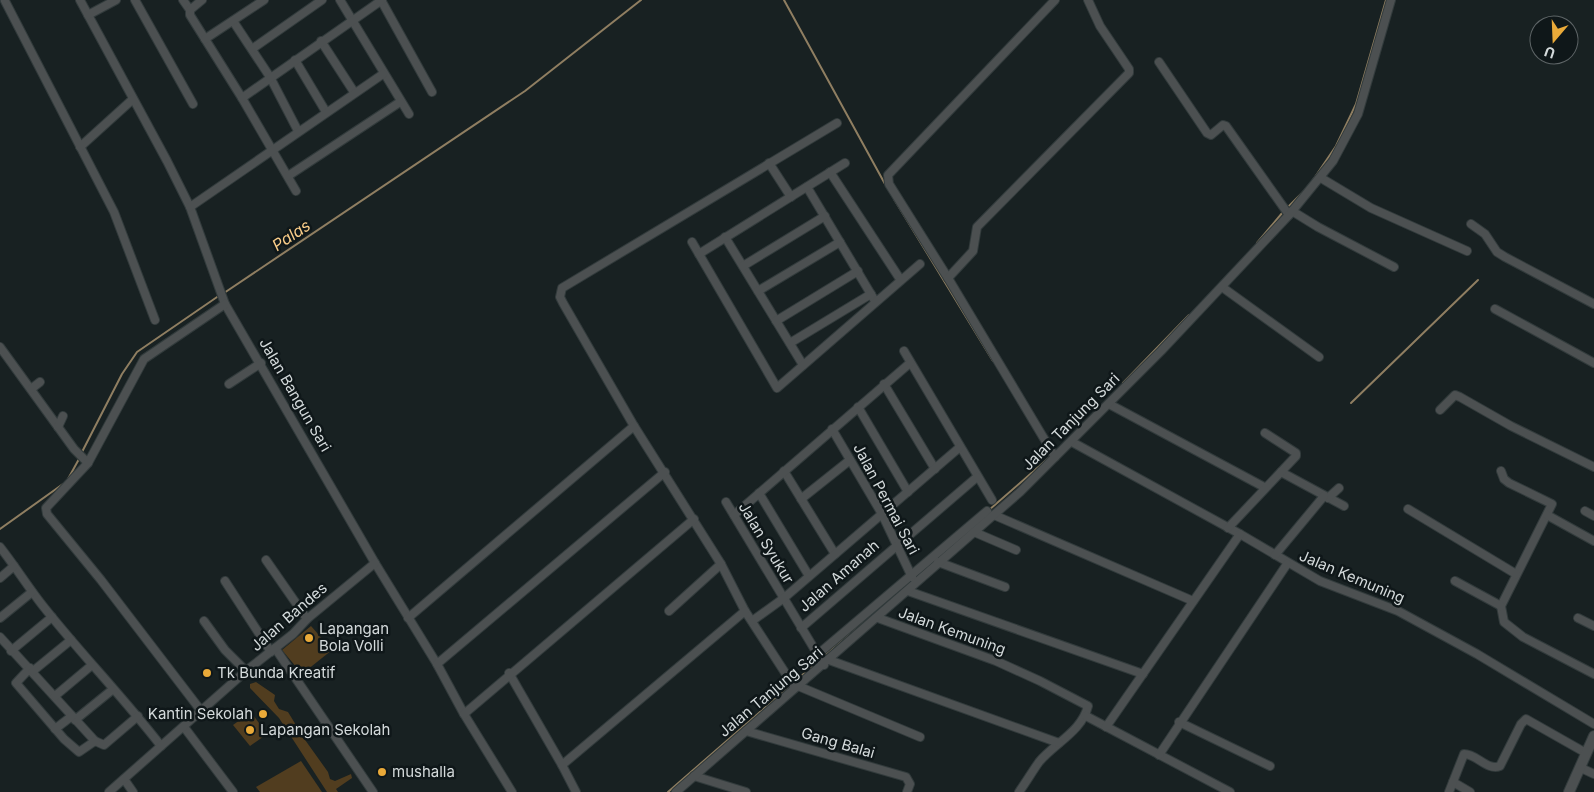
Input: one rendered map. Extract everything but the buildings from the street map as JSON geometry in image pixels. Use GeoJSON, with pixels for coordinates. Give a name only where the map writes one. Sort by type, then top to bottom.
{"type":"FeatureCollection","features":[{"type":"Feature","properties":{"kind":"street","name":"Jalan Bangun Sari"},"geometry":{"type":"LineString","coordinates":[[80,0],[168,161],[190,207],[225,303],[375,563],[438,664],[464,714],[512,792]]}},
{"type":"Feature","properties":{"kind":"street"},"geometry":{"type":"LineString","coordinates":[[88,15],[116,0]]}},
{"type":"Feature","properties":{"kind":"street"},"geometry":{"type":"LineString","coordinates":[[135,0],[193,104]]}},
{"type":"Feature","properties":{"kind":"street"},"geometry":{"type":"LineString","coordinates":[[183,0],[190,10],[190,15],[242,98],[296,191]]}},
{"type":"Feature","properties":{"kind":"street"},"geometry":{"type":"LineString","coordinates":[[190,10],[202,0]]}},
{"type":"Feature","properties":{"kind":"street"},"geometry":{"type":"LineString","coordinates":[[205,38],[264,0]]}},
{"type":"Feature","properties":{"kind":"street"},"geometry":{"type":"LineString","coordinates":[[252,49],[322,0]]}},
{"type":"Feature","properties":{"kind":"street"},"geometry":{"type":"LineString","coordinates":[[340,0],[383,74],[409,114]]}},
{"type":"Feature","properties":{"kind":"street"},"geometry":{"type":"LineString","coordinates":[[242,98],[381,0],[432,92]]}},
{"type":"Feature","properties":{"kind":"street"},"geometry":{"type":"LineString","coordinates":[[1054,454],[889,184],[888,175],[1056,0]]}},
{"type":"Feature","properties":{"kind":"street"},"geometry":{"type":"LineString","coordinates":[[948,278],[973,251],[977,227],[1129,73],[1129,69],[1100,26],[1088,0]]}},
{"type":"Feature","properties":{"kind":"street","name":"Jalan Tanjung Sari"},"geometry":{"type":"LineString","coordinates":[[676,792],[796,687],[822,660],[878,618],[908,591],[913,579],[938,562],[974,528],[994,515],[1054,454],[1072,442],[1222,287],[1290,213],[1321,178],[1333,161],[1358,114],[1391,0]]}},
{"type":"Feature","properties":{"kind":"street"},"geometry":{"type":"LineString","coordinates":[[5,1],[114,212],[155,320]]}},
{"type":"Feature","properties":{"kind":"street"},"geometry":{"type":"LineString","coordinates":[[233,21],[270,77],[298,131]]}},
{"type":"Feature","properties":{"kind":"street"},"geometry":{"type":"LineString","coordinates":[[321,41],[354,92]]}},
{"type":"Feature","properties":{"kind":"street"},"geometry":{"type":"LineString","coordinates":[[296,60],[326,112]]}},
{"type":"Feature","properties":{"kind":"street"},"geometry":{"type":"LineString","coordinates":[[1159,62],[1207,133],[1211,135],[1223,125],[1226,126],[1290,213],[1394,267]]}},
{"type":"Feature","properties":{"kind":"street"},"geometry":{"type":"LineString","coordinates":[[190,207],[271,149],[383,74]]}},
{"type":"Feature","properties":{"kind":"street"},"geometry":{"type":"LineString","coordinates":[[80,147],[133,99]]}},
{"type":"Feature","properties":{"kind":"street"},"geometry":{"type":"LineString","coordinates":[[288,176],[400,102]]}},
{"type":"Feature","properties":{"kind":"street"},"geometry":{"type":"LineString","coordinates":[[837,123],[562,288],[560,297],[634,426],[665,472],[721,564],[745,611],[796,687],[920,737]]}},
{"type":"Feature","properties":{"kind":"street"},"geometry":{"type":"LineString","coordinates":[[769,163],[790,197]]}},
{"type":"Feature","properties":{"kind":"street"},"geometry":{"type":"LineString","coordinates":[[699,254],[845,163]]}},
{"type":"Feature","properties":{"kind":"street"},"geometry":{"type":"LineString","coordinates":[[830,172],[900,279]]}},
{"type":"Feature","properties":{"kind":"street"},"geometry":{"type":"LineString","coordinates":[[1321,178],[1371,208],[1467,251]]}},
{"type":"Feature","properties":{"kind":"street"},"geometry":{"type":"LineString","coordinates":[[807,187],[874,297]]}},
{"type":"Feature","properties":{"kind":"street"},"geometry":{"type":"LineString","coordinates":[[743,266],[825,216]]}},
{"type":"Feature","properties":{"kind":"street"},"geometry":{"type":"LineString","coordinates":[[1471,224],[1485,234],[1497,252],[1594,304]]}},
{"type":"Feature","properties":{"kind":"street"},"geometry":{"type":"LineString","coordinates":[[725,237],[803,365]]}},
{"type":"Feature","properties":{"kind":"street"},"geometry":{"type":"LineString","coordinates":[[692,242],[777,388],[874,297]]}},
{"type":"Feature","properties":{"kind":"street"},"geometry":{"type":"LineString","coordinates":[[758,291],[840,242]]}},
{"type":"Feature","properties":{"kind":"street"},"geometry":{"type":"LineString","coordinates":[[790,343],[874,297],[920,264]]}},
{"type":"Feature","properties":{"kind":"street"},"geometry":{"type":"LineString","coordinates":[[776,321],[858,271]]}},
{"type":"Feature","properties":{"kind":"street"},"geometry":{"type":"LineString","coordinates":[[1222,287],[1319,356]]}},
{"type":"Feature","properties":{"kind":"street"},"geometry":{"type":"LineString","coordinates":[[202,712],[101,580],[47,514],[47,505],[88,462],[144,359],[225,303]]}},
{"type":"Feature","properties":{"kind":"street"},"geometry":{"type":"LineString","coordinates":[[1496,309],[1594,363]]}},
{"type":"Feature","properties":{"kind":"street"},"geometry":{"type":"LineString","coordinates":[[0,347],[74,449],[88,462]]}},
{"type":"Feature","properties":{"kind":"street"},"geometry":{"type":"LineString","coordinates":[[904,351],[992,500]]}},
{"type":"Feature","properties":{"kind":"street"},"geometry":{"type":"LineString","coordinates":[[229,384],[261,363]]}},
{"type":"Feature","properties":{"kind":"street"},"geometry":{"type":"LineString","coordinates":[[734,515],[910,363]]}},
{"type":"Feature","properties":{"kind":"street"},"geometry":{"type":"LineString","coordinates":[[30,389],[40,382]]}},
{"type":"Feature","properties":{"kind":"street"},"geometry":{"type":"LineString","coordinates":[[884,384],[934,469]]}},
{"type":"Feature","properties":{"kind":"street"},"geometry":{"type":"LineString","coordinates":[[1440,410],[1451,398],[1455,396],[1460,397],[1510,426],[1594,467]]}},
{"type":"Feature","properties":{"kind":"street"},"geometry":{"type":"LineString","coordinates":[[1109,404],[1264,488]]}},
{"type":"Feature","properties":{"kind":"street"},"geometry":{"type":"LineString","coordinates":[[858,407],[908,492]]}},
{"type":"Feature","properties":{"kind":"street"},"geometry":{"type":"LineString","coordinates":[[58,427],[64,416]]}},
{"type":"Feature","properties":{"kind":"street"},"geometry":{"type":"LineString","coordinates":[[408,618],[634,426]]}},
{"type":"Feature","properties":{"kind":"street","name":"Jalan Permai Sari"},"geometry":{"type":"LineString","coordinates":[[832,430],[882,514],[913,579]]}},
{"type":"Feature","properties":{"kind":"street"},"geometry":{"type":"LineString","coordinates":[[1228,528],[1281,472],[1296,453],[1265,433]]}},
{"type":"Feature","properties":{"kind":"street","name":"Jalan Kemuning"},"geometry":{"type":"LineString","coordinates":[[1072,442],[1240,534],[1287,564],[1320,581],[1398,611],[1477,654],[1594,724]]}},
{"type":"Feature","properties":{"kind":"street"},"geometry":{"type":"LineString","coordinates":[[752,621],[784,598],[960,447]]}},
{"type":"Feature","properties":{"kind":"street"},"geometry":{"type":"LineString","coordinates":[[801,498],[850,460]]}},
{"type":"Feature","properties":{"kind":"street"},"geometry":{"type":"LineString","coordinates":[[784,471],[835,554]]}},
{"type":"Feature","properties":{"kind":"street"},"geometry":{"type":"LineString","coordinates":[[1501,471],[1504,479],[1509,483],[1552,502],[1547,516],[1501,606],[1504,622],[1512,630],[1594,674]]}},
{"type":"Feature","properties":{"kind":"street"},"geometry":{"type":"LineString","coordinates":[[438,664],[665,472]]}},
{"type":"Feature","properties":{"kind":"street"},"geometry":{"type":"LineString","coordinates":[[1281,472],[1344,506]]}},
{"type":"Feature","properties":{"kind":"street","name":"Jalan Amanah"},"geometry":{"type":"LineString","coordinates":[[801,628],[977,477]]}},
{"type":"Feature","properties":{"kind":"street"},"geometry":{"type":"LineString","coordinates":[[1275,555],[1326,497],[1339,488]]}},
{"type":"Feature","properties":{"kind":"street"},"geometry":{"type":"LineString","coordinates":[[759,493],[810,576]]}},
{"type":"Feature","properties":{"kind":"street","name":"Jalan Syukur"},"geometry":{"type":"LineString","coordinates":[[726,502],[822,660]]}},
{"type":"Feature","properties":{"kind":"street"},"geometry":{"type":"LineString","coordinates":[[1408,509],[1516,574]]}},
{"type":"Feature","properties":{"kind":"street"},"geometry":{"type":"LineString","coordinates":[[987,511],[974,528],[822,660],[1059,743]]}},
{"type":"Feature","properties":{"kind":"street"},"geometry":{"type":"LineString","coordinates":[[1585,512],[1594,516]]}},
{"type":"Feature","properties":{"kind":"street"},"geometry":{"type":"LineString","coordinates":[[994,515],[1193,601]]}},
{"type":"Feature","properties":{"kind":"street"},"geometry":{"type":"LineString","coordinates":[[1547,516],[1594,541]]}},
{"type":"Feature","properties":{"kind":"street"},"geometry":{"type":"LineString","coordinates":[[464,714],[509,673],[694,519]]}},
{"type":"Feature","properties":{"kind":"street"},"geometry":{"type":"LineString","coordinates":[[974,528],[1016,550]]}},
{"type":"Feature","properties":{"kind":"street"},"geometry":{"type":"LineString","coordinates":[[1106,728],[1240,534]]}},
{"type":"Feature","properties":{"kind":"street"},"geometry":{"type":"LineString","coordinates":[[0,547],[52,617],[112,690],[138,716],[161,746]]}},
{"type":"Feature","properties":{"kind":"street"},"geometry":{"type":"LineString","coordinates":[[266,560],[307,619]]}},
{"type":"Feature","properties":{"kind":"street"},"geometry":{"type":"LineString","coordinates":[[938,562],[1005,587]]}},
{"type":"Feature","properties":{"kind":"street","name":"Jalan Bandes"},"geometry":{"type":"LineString","coordinates":[[109,792],[307,619],[375,563]]}},
{"type":"Feature","properties":{"kind":"street"},"geometry":{"type":"LineString","coordinates":[[669,611],[721,564]]}},
{"type":"Feature","properties":{"kind":"street"},"geometry":{"type":"LineString","coordinates":[[1158,755],[1287,564]]}},
{"type":"Feature","properties":{"kind":"street"},"geometry":{"type":"LineString","coordinates":[[0,578],[14,566]]}},
{"type":"Feature","properties":{"kind":"street"},"geometry":{"type":"LineString","coordinates":[[1455,581],[1501,606]]}},
{"type":"Feature","properties":{"kind":"street"},"geometry":{"type":"LineString","coordinates":[[225,582],[374,792]]}},
{"type":"Feature","properties":{"kind":"street"},"geometry":{"type":"LineString","coordinates":[[908,591],[1143,674]]}},
{"type":"Feature","properties":{"kind":"street"},"geometry":{"type":"LineString","coordinates":[[0,618],[32,592]]}},
{"type":"Feature","properties":{"kind":"street"},"geometry":{"type":"LineString","coordinates":[[562,765],[745,611]]}},
{"type":"Feature","properties":{"kind":"street"},"geometry":{"type":"LineString","coordinates":[[11,651],[52,617]]}},
{"type":"Feature","properties":{"kind":"street","name":"Jalan Kemuning"},"geometry":{"type":"LineString","coordinates":[[878,618],[996,661],[1040,681],[1088,706],[1086,716]]}},
{"type":"Feature","properties":{"kind":"street"},"geometry":{"type":"LineString","coordinates":[[1578,618],[1594,626]]}},
{"type":"Feature","properties":{"kind":"street"},"geometry":{"type":"LineString","coordinates":[[204,621],[225,650],[246,672]]}},
{"type":"Feature","properties":{"kind":"street"},"geometry":{"type":"LineString","coordinates":[[0,637],[95,741],[104,745],[138,716]]}},
{"type":"Feature","properties":{"kind":"street"},"geometry":{"type":"LineString","coordinates":[[71,640],[16,683],[55,729],[79,752],[95,741]]}},
{"type":"Feature","properties":{"kind":"street"},"geometry":{"type":"LineString","coordinates":[[55,696],[92,665]]}},
{"type":"Feature","properties":{"kind":"street"},"geometry":{"type":"LineString","coordinates":[[509,673],[576,792]]}},
{"type":"Feature","properties":{"kind":"street"},"geometry":{"type":"LineString","coordinates":[[55,729],[74,718],[112,690]]}},
{"type":"Feature","properties":{"kind":"street"},"geometry":{"type":"LineString","coordinates":[[1021,791],[1040,762],[1086,716],[1230,792]]}},
{"type":"Feature","properties":{"kind":"street"},"geometry":{"type":"LineString","coordinates":[[1449,792],[1464,754],[1470,755],[1494,768],[1500,766],[1521,724],[1526,719],[1586,753]]}},
{"type":"Feature","properties":{"kind":"street"},"geometry":{"type":"LineString","coordinates":[[1179,722],[1270,766]]}},
{"type":"Feature","properties":{"kind":"street"},"geometry":{"type":"LineString","coordinates":[[184,727],[233,792]]}},
{"type":"Feature","properties":{"kind":"street","name":"Gang Balai"},"geometry":{"type":"LineString","coordinates":[[746,731],[906,777],[910,784],[907,792]]}},
{"type":"Feature","properties":{"kind":"street"},"geometry":{"type":"LineString","coordinates":[[1569,792],[1594,736]]}},
{"type":"Feature","properties":{"kind":"street"},"geometry":{"type":"LineString","coordinates":[[1581,768],[1594,774]]}},
{"type":"Feature","properties":{"kind":"street"},"geometry":{"type":"LineString","coordinates":[[694,776],[746,792]]}},
{"type":"Feature","properties":{"kind":"street"},"geometry":{"type":"LineString","coordinates":[[124,779],[133,792]]}},
{"type":"Feature","properties":{"kind":"street"},"geometry":{"type":"LineString","coordinates":[[1453,782],[1470,792]]}},
{"type":"Feature","properties":{"kind":"shaded area","name":"Lapangan Bola Volli"},"geometry":{"type":"Polygon","coordinates":[[[311,626],[332,650],[302,674],[282,650],[311,626]]]}},
{"type":"Feature","properties":{"kind":"shaded area"},"geometry":{"type":"Polygon","coordinates":[[[256,682],[275,695],[274,701],[279,709],[288,712],[299,730],[309,731],[303,737],[328,772],[330,779],[335,781],[351,774],[352,778],[336,789],[338,792],[327,792],[279,718],[250,688],[250,684],[256,682]]]}},
{"type":"Feature","properties":{"kind":"shaded area","name":"Lapangan Sekolah"},"geometry":{"type":"Polygon","coordinates":[[[251,712],[267,734],[250,746],[233,725],[251,712]]]}},
{"type":"Feature","properties":{"kind":"shaded area"},"geometry":{"type":"Polygon","coordinates":[[[301,761],[322,792],[260,792],[256,787],[301,761]]]}},
{"type":"Feature","properties":{"kind":"waterway","name":"Palas"},"geometry":{"type":"LineString","coordinates":[[224,293],[525,91],[641,0]]}},
{"type":"Feature","properties":{"kind":"waterway"},"geometry":{"type":"LineString","coordinates":[[784,0],[885,184]]}},
{"type":"Feature","properties":{"kind":"waterway"},"geometry":{"type":"LineString","coordinates":[[1313,180],[1336,146],[1356,104],[1386,0]]}},
{"type":"Feature","properties":{"kind":"waterway"},"geometry":{"type":"LineString","coordinates":[[1288,207],[1304,191]]}},
{"type":"Feature","properties":{"kind":"waterway"},"geometry":{"type":"LineString","coordinates":[[894,199],[993,361]]}},
{"type":"Feature","properties":{"kind":"waterway"},"geometry":{"type":"LineString","coordinates":[[1257,243],[1283,212]]}},
{"type":"Feature","properties":{"kind":"waterway"},"geometry":{"type":"LineString","coordinates":[[1351,403],[1478,280]]}},
{"type":"Feature","properties":{"kind":"waterway","name":"Palas"},"geometry":{"type":"LineString","coordinates":[[82,452],[122,374],[137,352],[220,295]]}},
{"type":"Feature","properties":{"kind":"waterway"},"geometry":{"type":"LineString","coordinates":[[1123,383],[1189,315]]}},
{"type":"Feature","properties":{"kind":"waterway"},"geometry":{"type":"LineString","coordinates":[[989,510],[1051,456]]}},
{"type":"Feature","properties":{"kind":"waterway","name":"Palas"},"geometry":{"type":"LineString","coordinates":[[68,479],[79,459]]}},
{"type":"Feature","properties":{"kind":"waterway","name":"Palas"},"geometry":{"type":"LineString","coordinates":[[0,529],[63,484]]}},
{"type":"Feature","properties":{"kind":"waterway"},"geometry":{"type":"LineString","coordinates":[[822,657],[882,604]]}},
{"type":"Feature","properties":{"kind":"waterway"},"geometry":{"type":"LineString","coordinates":[[794,682],[819,661]]}},
{"type":"Feature","properties":{"kind":"waterway"},"geometry":{"type":"LineString","coordinates":[[668,792],[791,685]]}},
{"type":"Feature","properties":{"kind":"place","name":"Lapangan Bola Volli"},"geometry":{"type":"Point","coordinates":[309,638]}},
{"type":"Feature","properties":{"kind":"place","name":"Tk Bunda Kreatif"},"geometry":{"type":"Point","coordinates":[207,673]}},
{"type":"Feature","properties":{"kind":"place","name":"Kantin Sekolah"},"geometry":{"type":"Point","coordinates":[263,714]}},
{"type":"Feature","properties":{"kind":"place","name":"Lapangan Sekolah"},"geometry":{"type":"Point","coordinates":[250,730]}},
{"type":"Feature","properties":{"kind":"place","name":"mushalla"},"geometry":{"type":"Point","coordinates":[382,772]}}]}
